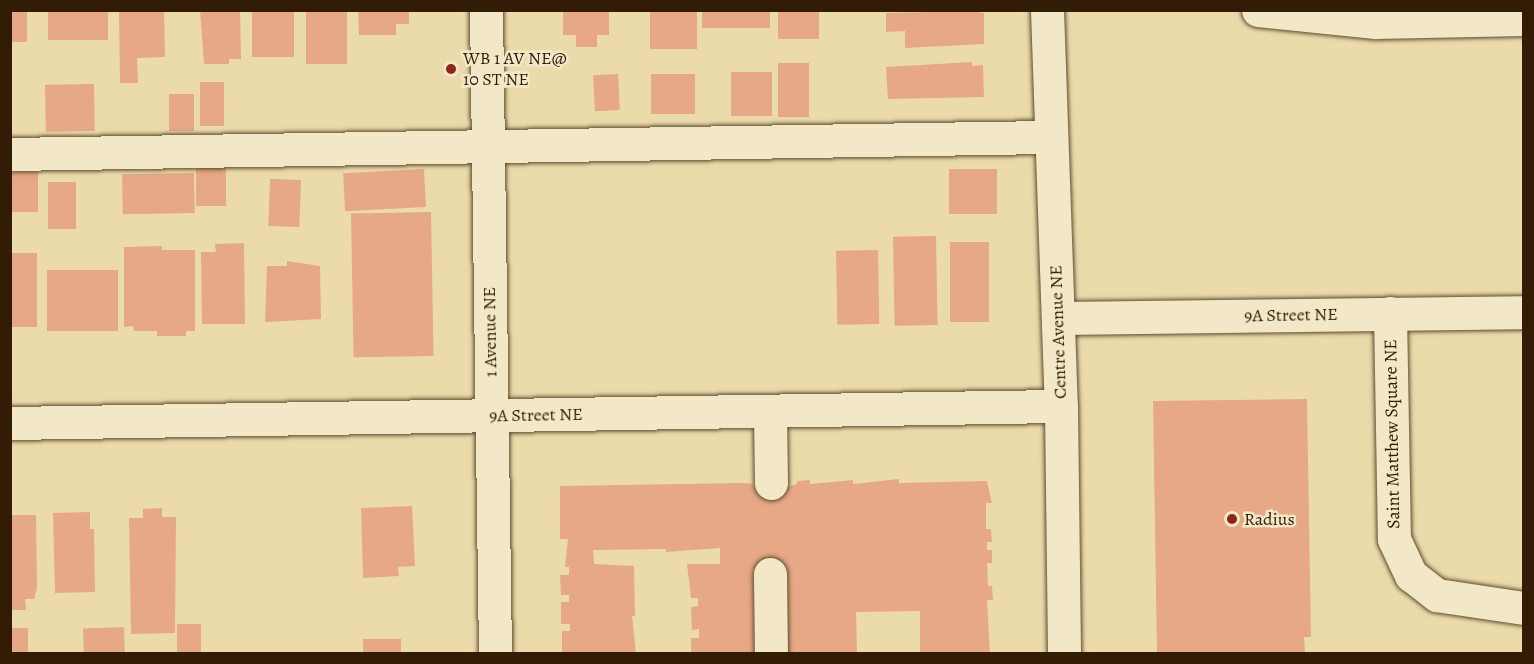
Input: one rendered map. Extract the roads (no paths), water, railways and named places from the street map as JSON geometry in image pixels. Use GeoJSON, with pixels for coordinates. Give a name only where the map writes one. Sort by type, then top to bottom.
{"type":"FeatureCollection","features":[{"type":"Feature","properties":{"kind":"street","name":"1 Avenue NE"},"geometry":{"type":"LineString","coordinates":[[486,10],[495,654]]}},
{"type":"Feature","properties":{"kind":"street","name":"Centre Avenue NE"},"geometry":{"type":"LineString","coordinates":[[1047,10],[1061,406],[1064,654]]}},
{"type":"Feature","properties":{"kind":"street"},"geometry":{"type":"LineString","coordinates":[[1258,10],[1375,22],[1524,20]]}},
{"type":"Feature","properties":{"kind":"street"},"geometry":{"type":"LineString","coordinates":[[10,154],[1051,137]]}},
{"type":"Feature","properties":{"kind":"street","name":"9A Street NE"},"geometry":{"type":"LineString","coordinates":[[1058,318],[1524,312]]}},
{"type":"Feature","properties":{"kind":"street","name":"Saint Matthew Square NE"},"geometry":{"type":"LineString","coordinates":[[1390,313],[1394,538],[1411,575],[1437,595],[1524,608]]}},
{"type":"Feature","properties":{"kind":"street","name":"9A Street NE"},"geometry":{"type":"LineString","coordinates":[[10,423],[1061,406]]}},
{"type":"Feature","properties":{"kind":"street"},"geometry":{"type":"LineString","coordinates":[[770,412],[771,483]]}},
{"type":"Feature","properties":{"kind":"street"},"geometry":{"type":"LineString","coordinates":[[770,574],[771,654]]}},
{"type":"Feature","properties":{"kind":"place","name":"WB 1 AV NE@ 10 ST NE"},"geometry":{"type":"Point","coordinates":[451,69]}},
{"type":"Feature","properties":{"kind":"place","name":"Radius"},"geometry":{"type":"Point","coordinates":[1232,519]}}]}
